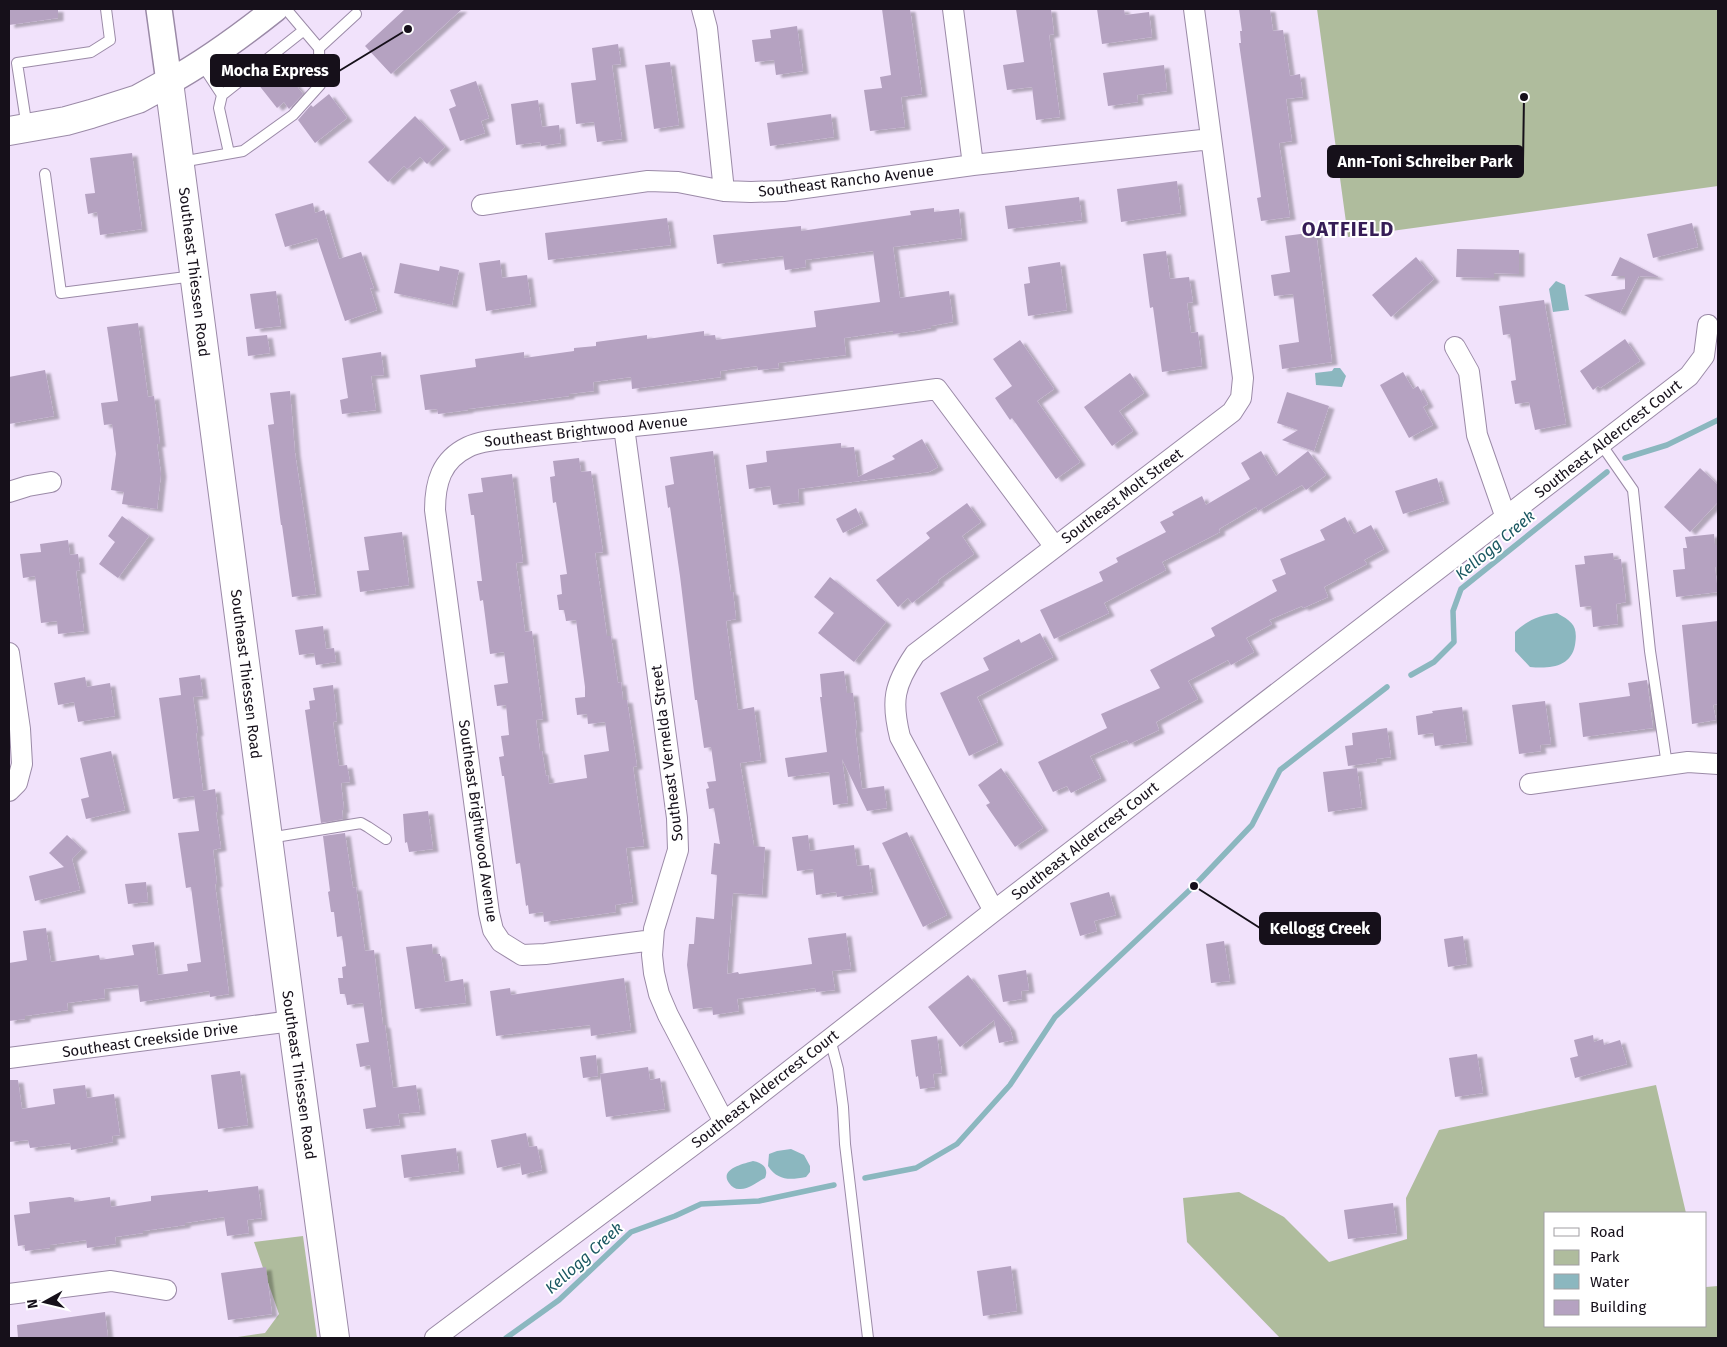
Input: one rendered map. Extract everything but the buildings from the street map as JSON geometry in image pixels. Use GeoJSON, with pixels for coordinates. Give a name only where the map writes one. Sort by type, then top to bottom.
{"type":"FeatureCollection","features":[{"type":"Feature","properties":{"kind":"main road"},"geometry":{"type":"LineString","coordinates":[[18,129],[66,121],[138,99],[169,82]]}},
{"type":"Feature","properties":{"kind":"main road","name":"Southeast Thiessen Road"},"geometry":{"type":"LineString","coordinates":[[169,82],[335,1338]]}},
{"type":"Feature","properties":{"kind":"street","name":"Southeast Thiessen Road"},"geometry":{"type":"LineString","coordinates":[[159,9],[169,82]]}},
{"type":"Feature","properties":{"kind":"street"},"geometry":{"type":"LineString","coordinates":[[169,82],[201,64],[275,9]]}},
{"type":"Feature","properties":{"kind":"street"},"geometry":{"type":"LineString","coordinates":[[702,9],[707,28],[724,191]]}},
{"type":"Feature","properties":{"kind":"street"},"geometry":{"type":"LineString","coordinates":[[953,9],[973,165]]}},
{"type":"Feature","properties":{"kind":"street","name":"Southeast Molt Street"},"geometry":{"type":"LineString","coordinates":[[994,911],[900,738],[895,717],[895,695],[902,672],[915,654],[1232,412],[1241,398],[1243,378],[1194,9]]}},
{"type":"Feature","properties":{"kind":"street","name":"Southeast Rancho Avenue"},"geometry":{"type":"LineString","coordinates":[[482,204],[648,181],[678,182],[724,191],[784,191],[973,165],[1211,139]]}},
{"type":"Feature","properties":{"kind":"street","name":"Southeast Aldercrest Court"},"geometry":{"type":"LineString","coordinates":[[435,1338],[724,1122],[994,911],[1689,376],[1704,356],[1708,325]]}},
{"type":"Feature","properties":{"kind":"street"},"geometry":{"type":"LineString","coordinates":[[1455,347],[1469,372],[1477,435],[1506,518]]}},
{"type":"Feature","properties":{"kind":"street","name":"Southeast Brightwood Avenue"},"geometry":{"type":"LineString","coordinates":[[653,940],[545,954],[522,955],[500,942],[493,930],[489,913],[435,510],[435,492],[443,470],[457,454],[477,443],[588,429],[743,415],[937,389],[1055,547]]}},
{"type":"Feature","properties":{"kind":"street","name":"Southeast Vernelda Street"},"geometry":{"type":"LineString","coordinates":[[624,427],[677,818],[678,850],[671,878],[660,905],[653,940],[654,973],[659,994],[668,1015],[724,1122]]}},
{"type":"Feature","properties":{"kind":"street"},"geometry":{"type":"LineString","coordinates":[[9,492],[51,482]]}},
{"type":"Feature","properties":{"kind":"street"},"geometry":{"type":"LineString","coordinates":[[9,653],[19,721],[22,764],[13,787]]}},
{"type":"Feature","properties":{"kind":"street"},"geometry":{"type":"LineString","coordinates":[[1530,784],[1688,762],[1718,764]]}},
{"type":"Feature","properties":{"kind":"street","name":"Southeast Creekside Drive"},"geometry":{"type":"LineString","coordinates":[[9,1058],[292,1021]]}},
{"type":"Feature","properties":{"kind":"street"},"geometry":{"type":"LineString","coordinates":[[9,1294],[111,1281],[166,1290]]}},
{"type":"Feature","properties":{"kind":"lane"},"geometry":{"type":"LineString","coordinates":[[18,129],[17,63],[92,52],[110,40],[106,9]]}},
{"type":"Feature","properties":{"kind":"lane"},"geometry":{"type":"LineString","coordinates":[[180,162],[243,151],[293,115],[320,85],[319,48],[286,9]]}},
{"type":"Feature","properties":{"kind":"lane"},"geometry":{"type":"LineString","coordinates":[[319,48],[356,11]]}},
{"type":"Feature","properties":{"kind":"lane"},"geometry":{"type":"LineString","coordinates":[[229,154],[219,108],[222,95],[304,30]]}},
{"type":"Feature","properties":{"kind":"lane"},"geometry":{"type":"LineString","coordinates":[[201,64],[222,95]]}},
{"type":"Feature","properties":{"kind":"lane"},"geometry":{"type":"LineString","coordinates":[[45,174],[61,293],[195,276]]}},
{"type":"Feature","properties":{"kind":"lane"},"geometry":{"type":"LineString","coordinates":[[1601,444],[1633,490],[1650,651],[1667,765]]}},
{"type":"Feature","properties":{"kind":"lane"},"geometry":{"type":"LineString","coordinates":[[268,838],[360,823],[386,839]]}},
{"type":"Feature","properties":{"kind":"lane"},"geometry":{"type":"LineString","coordinates":[[830,1039],[838,1069],[843,1107],[844,1144],[868,1338]]}},
{"type":"Feature","properties":{"kind":"green space"},"geometry":{"type":"Polygon","coordinates":[[[1317,9],[1718,9],[1718,186],[1348,237],[1317,9]]]}},
{"type":"Feature","properties":{"kind":"green space"},"geometry":{"type":"Polygon","coordinates":[[[1656,1085],[1686,1212],[1544,1212],[1544,1327],[1707,1327],[1707,1287],[1718,1286],[1718,1338],[1280,1338],[1187,1242],[1183,1198],[1239,1192],[1284,1217],[1329,1262],[1407,1239],[1406,1198],[1439,1130],[1656,1085]]]}},
{"type":"Feature","properties":{"kind":"green space"},"geometry":{"type":"Polygon","coordinates":[[[303,1236],[317,1338],[231,1338],[265,1333],[279,1314],[254,1242],[303,1236]]]}},
{"type":"Feature","properties":{"kind":"water"},"geometry":{"type":"Polygon","coordinates":[[[1556,281],[1565,285],[1569,310],[1553,312],[1549,289],[1556,281]]]}},
{"type":"Feature","properties":{"kind":"water"},"geometry":{"type":"Polygon","coordinates":[[[1334,368],[1340,368],[1346,376],[1342,387],[1316,385],[1315,373],[1332,371],[1334,368]]]}},
{"type":"Feature","properties":{"kind":"water"},"geometry":{"type":"Polygon","coordinates":[[[1557,613],[1571,622],[1575,629],[1576,639],[1573,652],[1569,658],[1558,665],[1545,668],[1530,667],[1515,651],[1515,632],[1524,624],[1534,619],[1557,613]]]}},
{"type":"Feature","properties":{"kind":"water"},"geometry":{"type":"Polygon","coordinates":[[[791,1149],[804,1155],[810,1166],[810,1172],[806,1177],[795,1179],[780,1177],[768,1166],[769,1154],[791,1149]]]}},
{"type":"Feature","properties":{"kind":"water"},"geometry":{"type":"Polygon","coordinates":[[[753,1161],[764,1166],[766,1169],[765,1178],[746,1188],[738,1189],[732,1187],[727,1174],[738,1166],[753,1161]]]}},
{"type":"Feature","properties":{"kind":"waterway","name":"Kellogg Creek"},"geometry":{"type":"LineString","coordinates":[[1625,458],[1667,445],[1718,420]]}},
{"type":"Feature","properties":{"kind":"waterway","name":"Kellogg Creek"},"geometry":{"type":"LineString","coordinates":[[1411,675],[1434,662],[1454,642],[1453,611],[1461,589],[1607,472]]}},
{"type":"Feature","properties":{"kind":"waterway","name":"Kellogg Creek"},"geometry":{"type":"LineString","coordinates":[[865,1178],[916,1168],[957,1144],[1010,1085],[1055,1017],[1194,886],[1252,825],[1280,770],[1387,687]]}},
{"type":"Feature","properties":{"kind":"waterway","name":"Kellogg Creek"},"geometry":{"type":"LineString","coordinates":[[506,1338],[559,1300],[631,1232],[701,1204],[759,1201],[834,1185]]}},
{"type":"Feature","properties":{"kind":"place","name":"Mocha Express"},"geometry":{"type":"Point","coordinates":[408,29]}},
{"type":"Feature","properties":{"kind":"place","name":"Ann-Toni Schreiber Park"},"geometry":{"type":"Point","coordinates":[1524,97]}},
{"type":"Feature","properties":{"kind":"place","name":"Kellogg Creek"},"geometry":{"type":"Point","coordinates":[1194,886]}},
{"type":"Feature","properties":{"kind":"district","name":"OATFIELD"},"geometry":{"type":"Point","coordinates":[1348,229]}}]}
